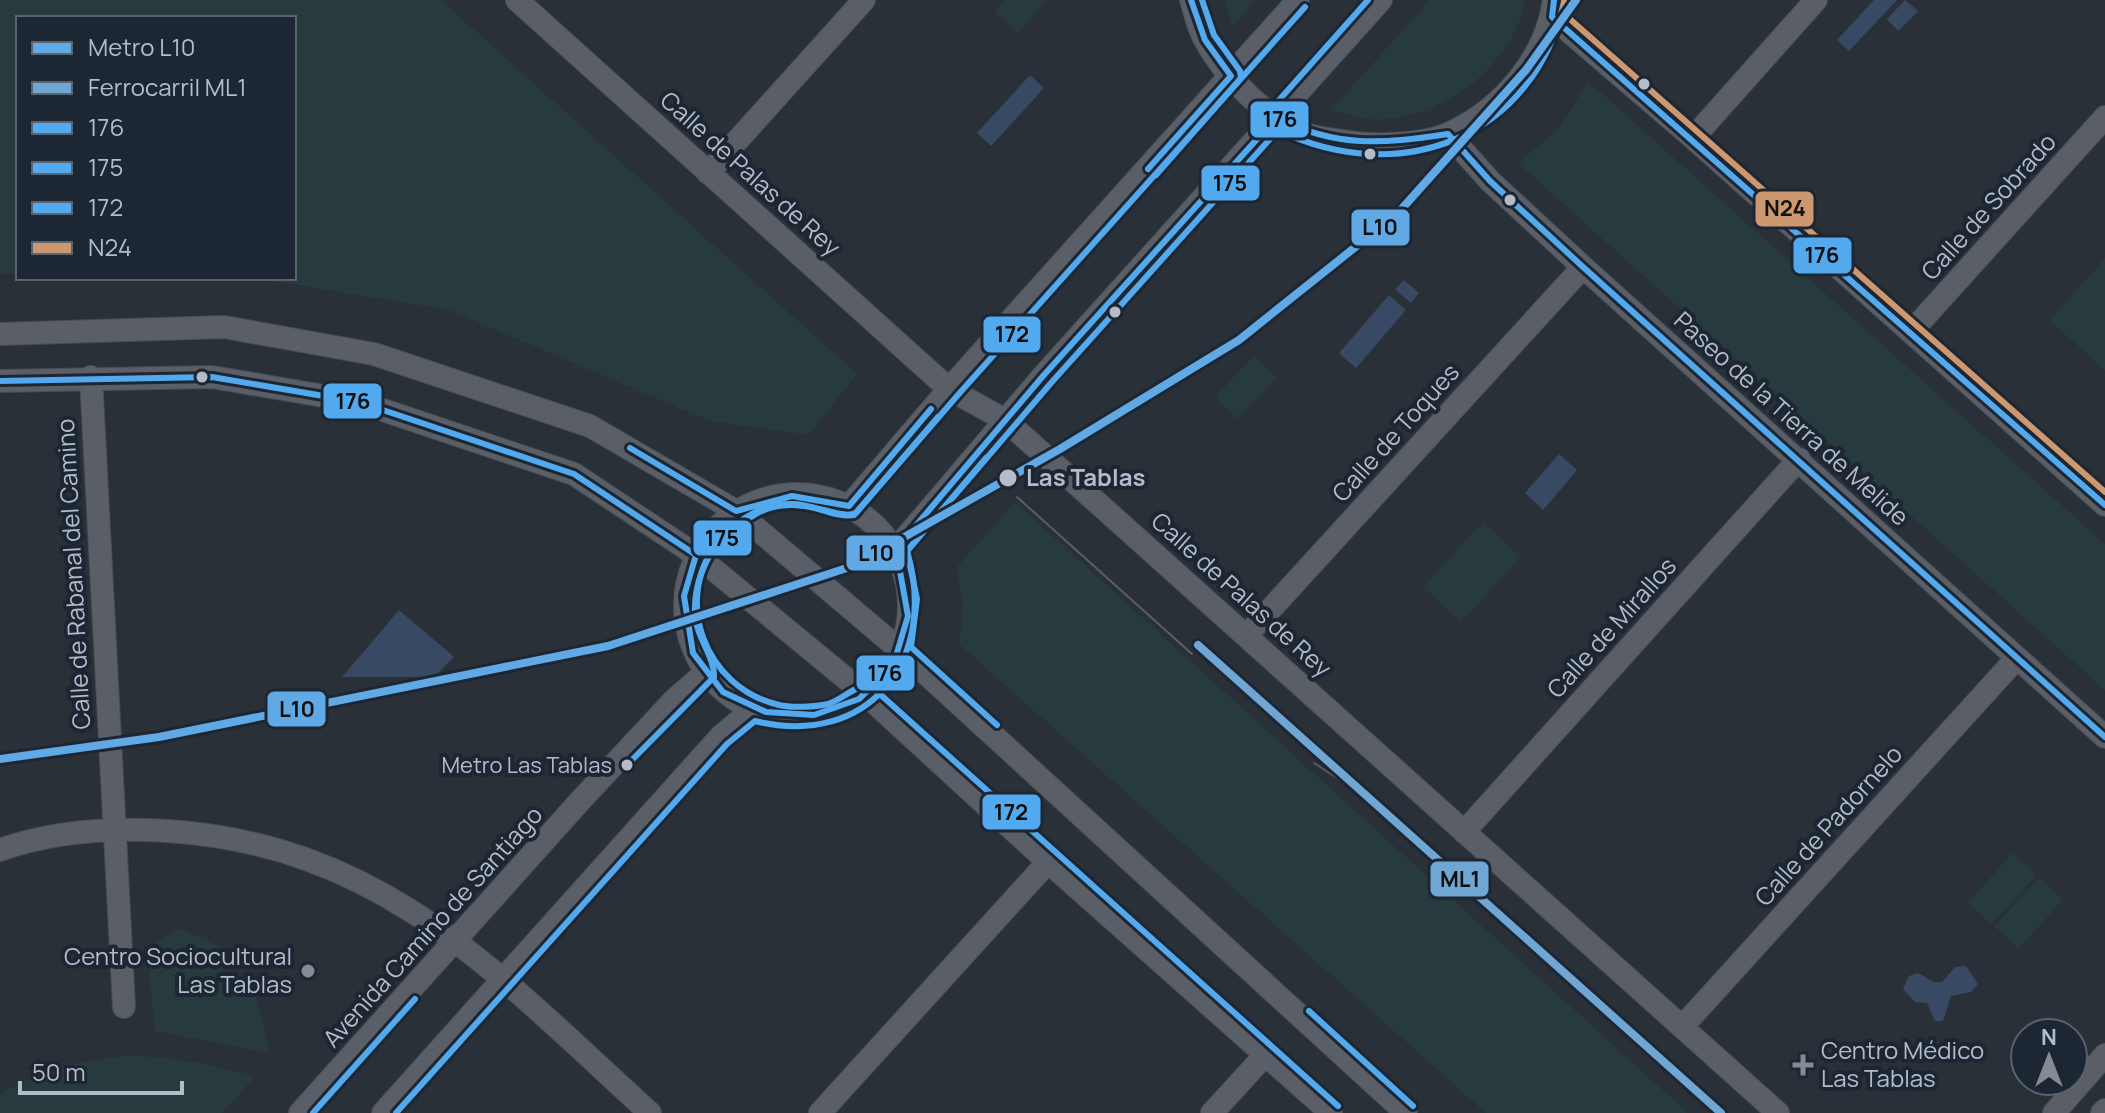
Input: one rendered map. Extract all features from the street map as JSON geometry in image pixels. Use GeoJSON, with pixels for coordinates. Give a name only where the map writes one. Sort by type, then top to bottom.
{"type":"FeatureCollection","features":[{"type":"Feature","properties":{"kind":"street","name":"Calle de Palas de Rey"},"geometry":{"type":"LineString","coordinates":[[517,0],[949,389],[1005,420],[1248,634],[1778,1113]]}},
{"type":"Feature","properties":{"kind":"street"},"geometry":{"type":"LineString","coordinates":[[708,173],[864,0]]}},
{"type":"Feature","properties":{"kind":"street"},"geometry":{"type":"LineString","coordinates":[[1191,0],[1205,40],[1231,76],[1276,118],[1308,135],[1373,146],[1448,134],[1494,106],[1529,66],[1553,8],[1693,138],[2105,505]]}},
{"type":"Feature","properties":{"kind":"street"},"geometry":{"type":"LineString","coordinates":[[849,506],[949,389],[1298,0]]}},
{"type":"Feature","properties":{"kind":"street"},"geometry":{"type":"LineString","coordinates":[[896,549],[1005,420],[1381,0]]}},
{"type":"Feature","properties":{"kind":"street"},"geometry":{"type":"LineString","coordinates":[[1693,138],[1816,0]]}},
{"type":"Feature","properties":{"kind":"street","name":"Calle de Sobrado"},"geometry":{"type":"LineString","coordinates":[[1911,332],[2105,117]]}},
{"type":"Feature","properties":{"kind":"street","name":"Paseo de la Tierra de Melide"},"geometry":{"type":"LineString","coordinates":[[1448,134],[1490,181],[1583,267],[1799,459],[2015,660],[2105,737]]}},
{"type":"Feature","properties":{"kind":"street","name":"Calle de Toques"},"geometry":{"type":"LineString","coordinates":[[1248,634],[1583,267]]}},
{"type":"Feature","properties":{"kind":"street"},"geometry":{"type":"LineString","coordinates":[[0,334],[224,327],[374,354],[590,426],[736,511],[900,650],[1406,1113]]}},
{"type":"Feature","properties":{"kind":"street","name":"Calle de Rabanal del Camino"},"geometry":{"type":"LineString","coordinates":[[91,377],[124,1007]]}},
{"type":"Feature","properties":{"kind":"street"},"geometry":{"type":"LineString","coordinates":[[0,381],[212,377],[359,402],[574,474],[696,555],[866,695],[1048,862],[1331,1113]]}},
{"type":"Feature","properties":{"kind":"street","name":"Calle de Mirallos"},"geometry":{"type":"LineString","coordinates":[[1464,832],[1799,459]]}},
{"type":"Feature","properties":{"kind":"street"},"geometry":{"type":"LineString","coordinates":[[812,494],[849,506],[896,549],[906,577],[909,599],[907,630],[900,650],[886,674],[866,695],[830,714],[791,719],[752,710],[705,673],[687,636],[684,595],[696,555],[713,530],[736,511],[772,496],[812,494]]}},
{"type":"Feature","properties":{"kind":"street","name":"Calle de Padornelo"},"geometry":{"type":"LineString","coordinates":[[1682,1027],[2015,660]]}},
{"type":"Feature","properties":{"kind":"street","name":"Avenida Camino de Santiago"},"geometry":{"type":"LineString","coordinates":[[300,1113],[675,699],[705,673]]}},
{"type":"Feature","properties":{"kind":"street"},"geometry":{"type":"LineString","coordinates":[[383,1113],[720,737],[752,710]]}},
{"type":"Feature","properties":{"kind":"street"},"geometry":{"type":"LineString","coordinates":[[0,850],[76,834],[114,831],[216,835],[289,851],[355,877],[412,909],[455,940],[502,978],[650,1113]]}},
{"type":"Feature","properties":{"kind":"street"},"geometry":{"type":"LineString","coordinates":[[820,1113],[1048,862]]}},
{"type":"Feature","properties":{"kind":"street"},"geometry":{"type":"LineString","coordinates":[[1212,1113],[1266,1054]]}},
{"type":"Feature","properties":{"kind":"street"},"geometry":{"type":"LineString","coordinates":[[2054,1113],[2105,1055]]}},
{"type":"Feature","properties":{"kind":"green space"},"geometry":{"type":"Polygon","coordinates":[[[0,0],[441,0],[857,374],[809,435],[710,421],[449,310],[267,280],[296,280],[296,16],[16,16],[16,273],[0,274],[0,0]]]}},
{"type":"Feature","properties":{"kind":"green space"},"geometry":{"type":"Polygon","coordinates":[[[1005,0],[1048,0],[1017,33],[994,11],[1005,0]]]}},
{"type":"Feature","properties":{"kind":"green space"},"geometry":{"type":"Polygon","coordinates":[[[1225,0],[1256,0],[1232,27],[1225,0]]]}},
{"type":"Feature","properties":{"kind":"green space"},"geometry":{"type":"Polygon","coordinates":[[[1430,0],[1525,0],[1518,25],[1505,48],[1468,87],[1445,102],[1394,118],[1363,118],[1331,110],[1430,0]]]}},
{"type":"Feature","properties":{"kind":"green space"},"geometry":{"type":"Polygon","coordinates":[[[1588,81],[2105,544],[2105,690],[1518,163],[1559,128],[1588,81]]]}},
{"type":"Feature","properties":{"kind":"green space"},"geometry":{"type":"Polygon","coordinates":[[[2105,258],[2105,371],[2050,320],[2105,258]]]}},
{"type":"Feature","properties":{"kind":"green space"},"geometry":{"type":"Polygon","coordinates":[[[1254,356],[1277,377],[1238,419],[1215,397],[1254,356]]]}},
{"type":"Feature","properties":{"kind":"green space"},"geometry":{"type":"Polygon","coordinates":[[[1015,502],[1688,1113],[1486,1113],[959,644],[963,605],[957,567],[1015,502]]]}},
{"type":"Feature","properties":{"kind":"green space"},"geometry":{"type":"Polygon","coordinates":[[[1483,522],[1521,557],[1461,622],[1423,587],[1483,522]]]}},
{"type":"Feature","properties":{"kind":"green space"},"geometry":{"type":"Polygon","coordinates":[[[2013,853],[2037,875],[1991,924],[1968,902],[2013,853]]]}},
{"type":"Feature","properties":{"kind":"green space"},"geometry":{"type":"Polygon","coordinates":[[[2040,878],[2063,900],[2018,949],[1994,926],[2040,878]]]}},
{"type":"Feature","properties":{"kind":"green space"},"geometry":{"type":"Polygon","coordinates":[[[179,928],[224,948],[222,977],[253,984],[270,1053],[155,1031],[147,949],[179,928]]]}},
{"type":"Feature","properties":{"kind":"green space"},"geometry":{"type":"Polygon","coordinates":[[[127,1056],[192,1062],[254,1078],[222,1113],[0,1113],[0,1094],[30,1079],[94,1060],[127,1056]]]}},
{"type":"Feature","properties":{"kind":"water"},"geometry":{"type":"Polygon","coordinates":[[[1874,0],[1897,0],[1849,51],[1837,40],[1874,0]]]}},
{"type":"Feature","properties":{"kind":"water"},"geometry":{"type":"Polygon","coordinates":[[[1905,0],[1918,11],[1898,31],[1887,19],[1905,0]]]}},
{"type":"Feature","properties":{"kind":"water"},"geometry":{"type":"Polygon","coordinates":[[[1030,75],[1044,88],[991,146],[977,133],[1030,75]]]}},
{"type":"Feature","properties":{"kind":"water"},"geometry":{"type":"Polygon","coordinates":[[[1404,280],[1419,293],[1411,303],[1395,289],[1404,280]]]}},
{"type":"Feature","properties":{"kind":"water"},"geometry":{"type":"Polygon","coordinates":[[[1389,295],[1406,310],[1356,368],[1339,353],[1389,295]]]}},
{"type":"Feature","properties":{"kind":"water"},"geometry":{"type":"Polygon","coordinates":[[[1559,454],[1577,470],[1543,510],[1525,493],[1559,454]]]}},
{"type":"Feature","properties":{"kind":"water"},"geometry":{"type":"Polygon","coordinates":[[[399,610],[454,657],[434,677],[342,677],[399,610]]]}},
{"type":"Feature","properties":{"kind":"water"},"geometry":{"type":"Polygon","coordinates":[[[1966,966],[1978,984],[1971,992],[1951,996],[1943,1021],[1935,1021],[1927,1003],[1915,1002],[1903,989],[1909,976],[1918,973],[1934,982],[1942,982],[1955,967],[1966,966]]]}},
{"type":"Feature","properties":{"kind":"tram line"},"geometry":{"type":"LineString","coordinates":[[1017,497],[1192,654]]}},
{"type":"Feature","properties":{"kind":"tram line"},"geometry":{"type":"LineString","coordinates":[[1314,763],[1375,803]]}},
{"type":"Feature","properties":{"kind":"metro line","name":"L10"},"geometry":{"type":"LineString","coordinates":[[0,759],[159,737],[608,646],[853,566],[1060,449],[1239,340],[1398,213],[1526,70],[1576,0]]}},
{"type":"Feature","properties":{"kind":"rail line","name":"ML1"},"geometry":{"type":"LineString","coordinates":[[1198,645],[1721,1113]]}},
{"type":"Feature","properties":{"kind":"transit line","name":"176"},"geometry":{"type":"LineString","coordinates":[[1148,169],[1231,76],[1205,40],[1191,0]]}},
{"type":"Feature","properties":{"kind":"transit line","name":"175"},"geometry":{"type":"LineString","coordinates":[[1156,175],[1241,78],[1240,71],[1214,35],[1202,0]]}},
{"type":"Feature","properties":{"kind":"transit line","name":"172"},"geometry":{"type":"LineString","coordinates":[[1264,117],[1368,0]]}},
{"type":"Feature","properties":{"kind":"transit line","name":"176"},"geometry":{"type":"LineString","coordinates":[[1554,0],[1552,17],[2105,505]]}},
{"type":"Feature","properties":{"kind":"transit line","name":"N24"},"geometry":{"type":"LineString","coordinates":[[1564,1],[1563,13],[2105,492]]}},
{"type":"Feature","properties":{"kind":"transit line","name":"175"},"geometry":{"type":"LineString","coordinates":[[396,1113],[727,744],[755,721],[796,726],[831,721],[862,708],[886,687],[903,660],[913,627],[914,590],[907,551],[1051,383],[1278,130],[1324,147],[1370,154],[1414,151],[1456,139],[1492,118],[1524,88],[1548,49],[1564,2]]}},
{"type":"Feature","properties":{"kind":"transit line","name":"172"},"geometry":{"type":"LineString","coordinates":[[1305,7],[856,513],[839,514],[787,505],[772,507],[737,525],[721,538],[706,562],[698,587],[697,613],[703,638],[715,661],[732,680],[753,695],[779,705],[810,706],[834,702],[861,687],[872,687],[1338,1106]]}},
{"type":"Feature","properties":{"kind":"transit line","name":"176"},"geometry":{"type":"LineString","coordinates":[[0,381],[212,377],[359,402],[574,474],[696,555],[684,596],[693,653],[723,692],[766,712],[814,715],[859,699],[893,666],[908,616],[896,549],[1043,376],[1276,118],[1320,135],[1360,141],[1448,134],[1490,181],[1583,267],[2105,737]]}},
{"type":"Feature","properties":{"kind":"transit line","name":"176"},"geometry":{"type":"LineString","coordinates":[[630,448],[736,511],[792,496],[849,506],[931,409]]}},
{"type":"Feature","properties":{"kind":"transit line","name":"175"},"geometry":{"type":"LineString","coordinates":[[627,765],[714,677],[696,621],[696,592],[710,554],[722,538],[754,513],[773,506],[793,504],[839,515],[854,515],[938,417]]}},
{"type":"Feature","properties":{"kind":"transit line","name":"172"},"geometry":{"type":"LineString","coordinates":[[986,458],[907,551],[917,599],[911,647],[997,725]]}},
{"type":"Feature","properties":{"kind":"transit line","name":"175"},"geometry":{"type":"LineString","coordinates":[[313,1113],[415,999]]}},
{"type":"Feature","properties":{"kind":"transit line","name":"172"},"geometry":{"type":"LineString","coordinates":[[1309,1011],[1413,1106]]}},
{"type":"Feature","properties":{"kind":"place","name":"Las Tablas"},"geometry":{"type":"Point","coordinates":[1008,478]}},
{"type":"Feature","properties":{"kind":"place","name":"Metro Las Tablas"},"geometry":{"type":"Point","coordinates":[627,765]}},
{"type":"Feature","properties":{"kind":"place","name":"Centro Sociocultural Las Tablas"},"geometry":{"type":"Point","coordinates":[308,971]}},
{"type":"Feature","properties":{"kind":"place","name":"Centro Médico Las Tablas"},"geometry":{"type":"Point","coordinates":[1803,1065]}}]}
